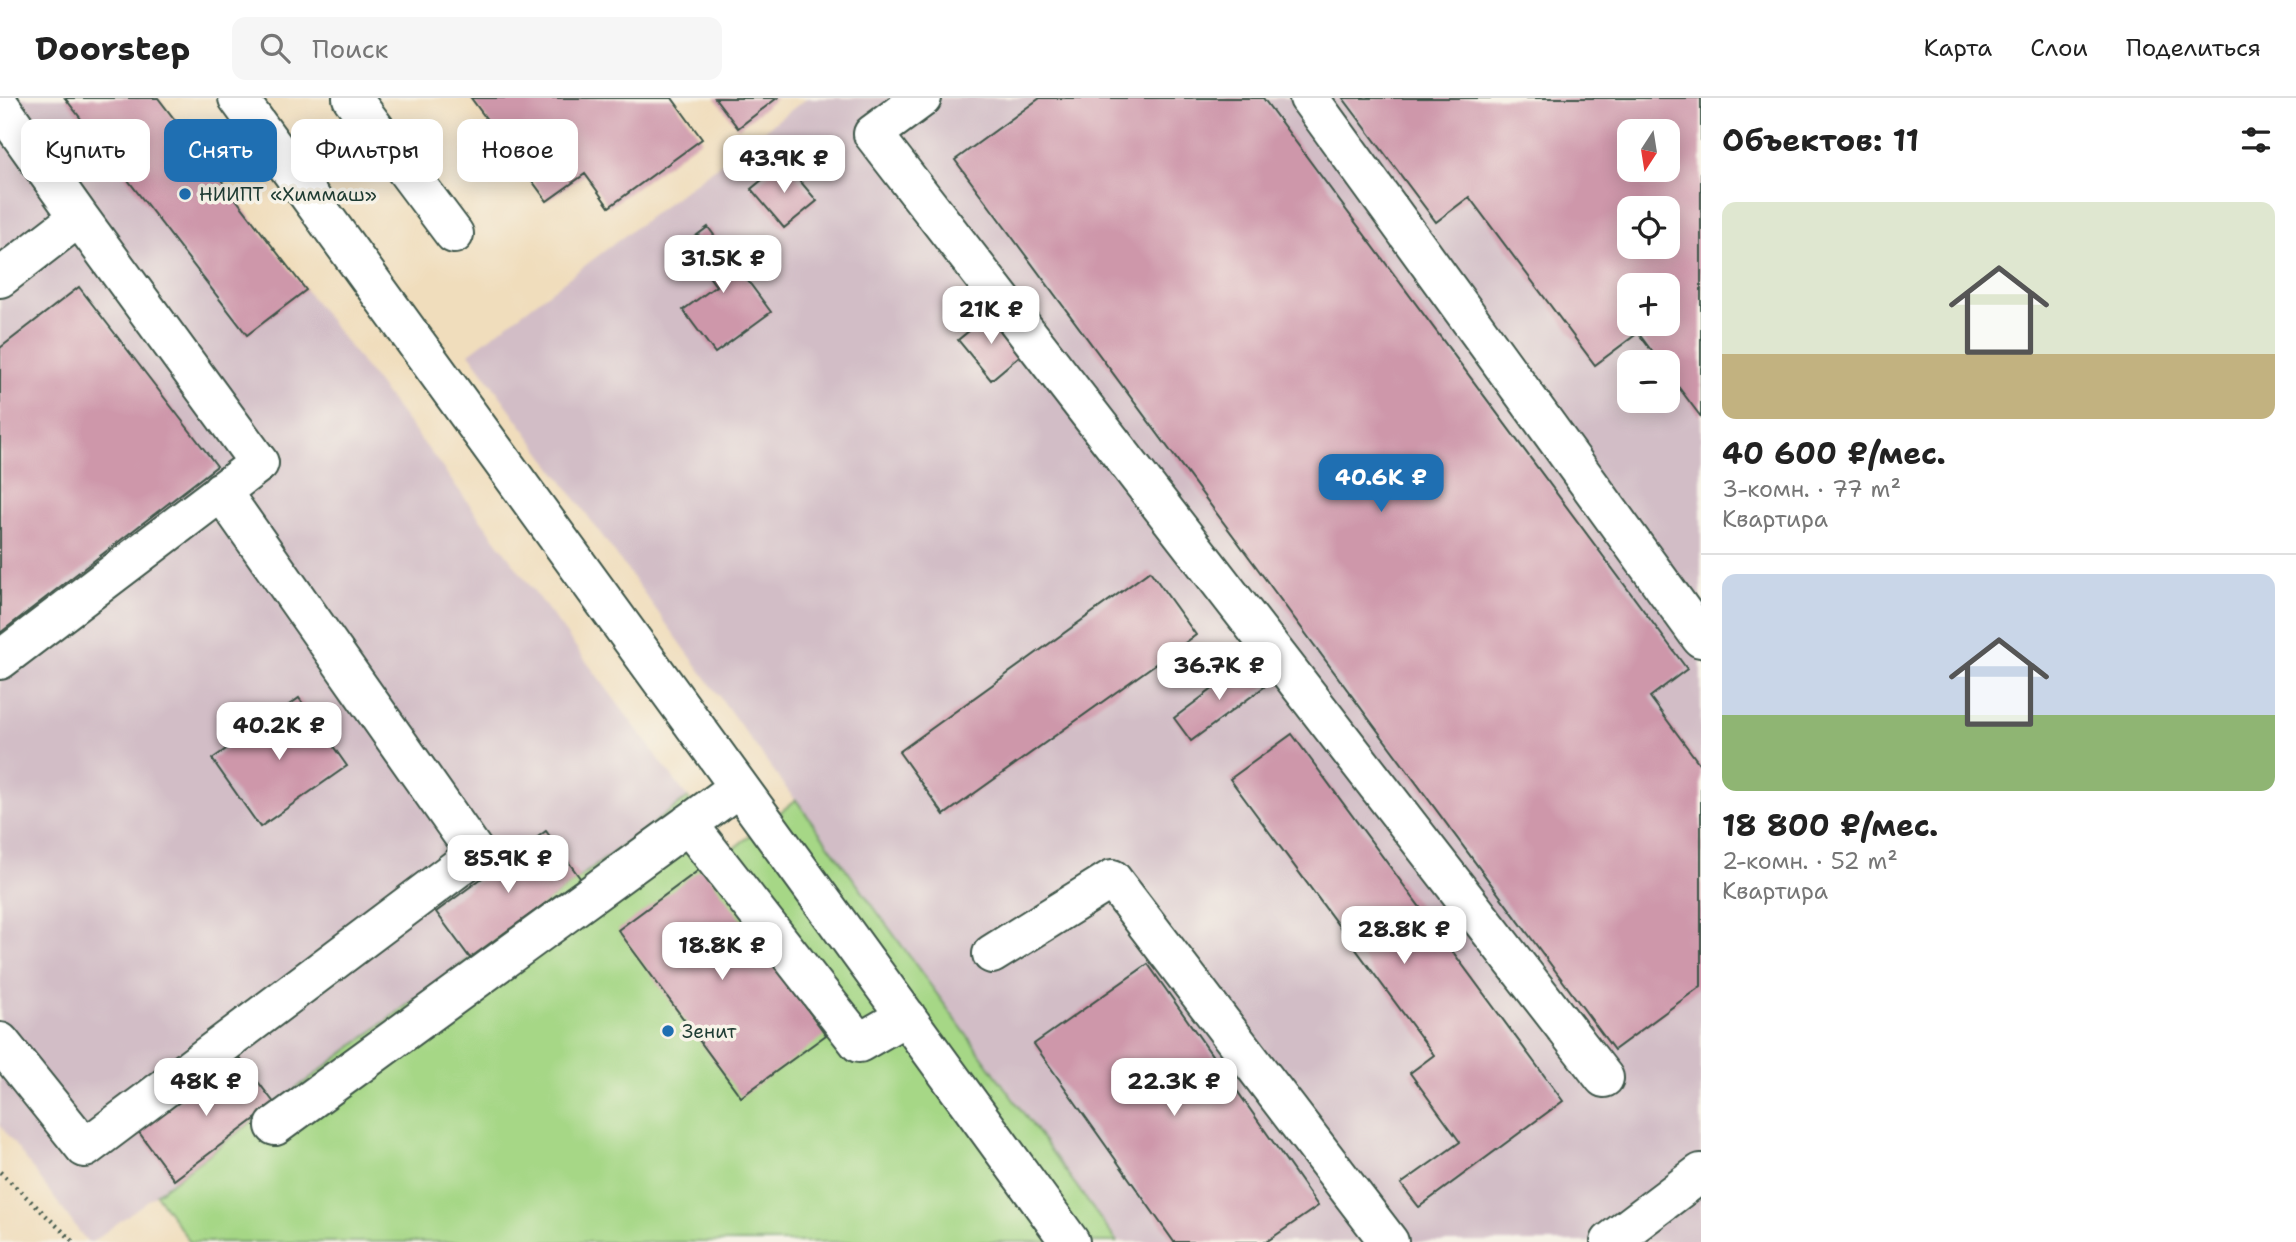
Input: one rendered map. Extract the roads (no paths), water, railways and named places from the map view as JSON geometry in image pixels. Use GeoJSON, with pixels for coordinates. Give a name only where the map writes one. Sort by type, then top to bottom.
{"type":"FeatureCollection","features":[{"type":"Feature","properties":{"kind":"lane"},"geometry":{"type":"LineString","coordinates":[[238,98],[1070,1242]]}},
{"type":"Feature","properties":{"kind":"lane"},"geometry":{"type":"LineString","coordinates":[[352,98],[454,234]]}},
{"type":"Feature","properties":{"kind":"lane"},"geometry":{"type":"LineString","coordinates":[[922,98],[873,134],[1604,1078]]}},
{"type":"Feature","properties":{"kind":"lane"},"geometry":{"type":"LineString","coordinates":[[1309,98],[1701,638]]}},
{"type":"Feature","properties":{"kind":"lane"},"geometry":{"type":"LineString","coordinates":[[0,106],[259,463],[0,660]]}},
{"type":"Feature","properties":{"kind":"lane"},"geometry":{"type":"LineString","coordinates":[[0,278],[79,217]]}},
{"type":"Feature","properties":{"kind":"lane"},"geometry":{"type":"LineString","coordinates":[[0,1041],[85,1148],[476,854],[221,491]]}},
{"type":"Feature","properties":{"kind":"lane"},"geometry":{"type":"LineString","coordinates":[[275,1126],[739,787]]}},
{"type":"Feature","properties":{"kind":"lane"},"geometry":{"type":"LineString","coordinates":[[688,824],[859,1043],[906,1016]]}},
{"type":"Feature","properties":{"kind":"lane"},"geometry":{"type":"LineString","coordinates":[[992,954],[1112,879],[1389,1242]]}},
{"type":"Feature","properties":{"kind":"lane"},"geometry":{"type":"LineString","coordinates":[[1610,1242],[1701,1173]]}},
{"type":"Feature","properties":{"kind":"place","name":"НИИПТ «Химмаш»"},"geometry":{"type":"Point","coordinates":[185,194]}},
{"type":"Feature","properties":{"kind":"place","name":"Зенит"},"geometry":{"type":"Point","coordinates":[668,1031]}}]}
